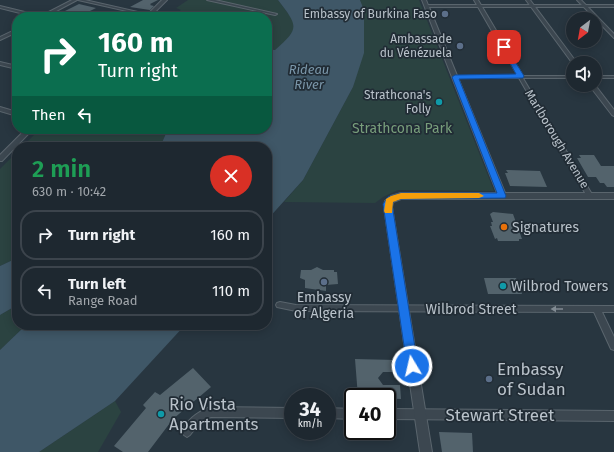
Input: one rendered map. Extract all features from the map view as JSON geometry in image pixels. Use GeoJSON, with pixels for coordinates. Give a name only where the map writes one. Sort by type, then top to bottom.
{"type":"FeatureCollection","features":[{"type":"Feature","properties":{"kind":"street"},"geometry":{"type":"LineString","coordinates":[[52,12],[75,0]]}},
{"type":"Feature","properties":{"kind":"street"},"geometry":{"type":"LineString","coordinates":[[80,0],[131,12]]}},
{"type":"Feature","properties":{"kind":"street"},"geometry":{"type":"LineString","coordinates":[[152,12],[165,0]]}},
{"type":"Feature","properties":{"kind":"street"},"geometry":{"type":"LineString","coordinates":[[209,0],[266,12]]}},
{"type":"Feature","properties":{"kind":"street"},"geometry":{"type":"LineString","coordinates":[[424,0],[502,196]]}},
{"type":"Feature","properties":{"kind":"street","name":"Marlborough Avenue"},"geometry":{"type":"LineString","coordinates":[[476,0],[521,76],[521,80],[590,196]]}},
{"type":"Feature","properties":{"kind":"street"},"geometry":{"type":"LineString","coordinates":[[528,0],[570,56]]}},
{"type":"Feature","properties":{"kind":"street"},"geometry":{"type":"LineString","coordinates":[[579,0],[614,36]]}},
{"type":"Feature","properties":{"kind":"street"},"geometry":{"type":"LineString","coordinates":[[427,6],[614,6]]}},
{"type":"Feature","properties":{"kind":"street"},"geometry":{"type":"LineString","coordinates":[[0,7],[21,12]]}},
{"type":"Feature","properties":{"kind":"street"},"geometry":{"type":"LineString","coordinates":[[0,38],[12,33]]}},
{"type":"Feature","properties":{"kind":"street"},"geometry":{"type":"LineString","coordinates":[[0,63],[12,67]]}},
{"type":"Feature","properties":{"kind":"street"},"geometry":{"type":"LineString","coordinates":[[455,77],[566,77]]}},
{"type":"Feature","properties":{"kind":"street"},"geometry":{"type":"LineString","coordinates":[[602,77],[614,77]]}},
{"type":"Feature","properties":{"kind":"street"},"geometry":{"type":"LineString","coordinates":[[597,92],[614,114]]}},
{"type":"Feature","properties":{"kind":"street"},"geometry":{"type":"LineString","coordinates":[[0,109],[12,113]]}},
{"type":"Feature","properties":{"kind":"street"},"geometry":{"type":"LineString","coordinates":[[17,142],[25,134]]}},
{"type":"Feature","properties":{"kind":"street"},"geometry":{"type":"LineString","coordinates":[[0,159],[12,147]]}},
{"type":"Feature","properties":{"kind":"street"},"geometry":{"type":"LineString","coordinates":[[426,452],[388,207],[391,199],[401,196],[614,196]]}},
{"type":"Feature","properties":{"kind":"street","name":"Wilbrod Street"},"geometry":{"type":"LineString","coordinates":[[280,305],[296,308],[614,310]]}},
{"type":"Feature","properties":{"kind":"street"},"geometry":{"type":"LineString","coordinates":[[596,309],[614,346]]}},
{"type":"Feature","properties":{"kind":"street"},"geometry":{"type":"LineString","coordinates":[[187,432],[198,418],[210,412],[284,413]]}},
{"type":"Feature","properties":{"kind":"street","name":"Stewart Street"},"geometry":{"type":"LineString","coordinates":[[396,414],[614,416]]}},
{"type":"Feature","properties":{"kind":"green space"},"geometry":{"type":"Polygon","coordinates":[[[188,0],[278,0],[293,20],[294,29],[287,40],[275,50],[272,50],[272,12],[178,12],[181,10],[176,8],[188,0]]]}},
{"type":"Feature","properties":{"kind":"green space","name":"Strathcona Park"},"geometry":{"type":"Polygon","coordinates":[[[360,0],[419,0],[494,191],[398,190],[383,197],[375,203],[284,202],[303,180],[353,87],[364,23],[364,10],[360,0]]]}},
{"type":"Feature","properties":{"kind":"green space"},"geometry":{"type":"Polygon","coordinates":[[[35,134],[166,134],[162,142],[27,142],[35,134]]]}},
{"type":"Feature","properties":{"kind":"green space"},"geometry":{"type":"Polygon","coordinates":[[[12,157],[12,260],[0,266],[0,169],[12,157]]]}},
{"type":"Feature","properties":{"kind":"green space"},"geometry":{"type":"Polygon","coordinates":[[[12,308],[12,330],[21,330],[0,350],[0,315],[12,308]]]}},
{"type":"Feature","properties":{"kind":"green space"},"geometry":{"type":"Polygon","coordinates":[[[115,401],[121,412],[98,452],[39,452],[115,401]]]}},
{"type":"Feature","properties":{"kind":"water","name":"Rideau River"},"geometry":{"type":"Polygon","coordinates":[[[278,0],[360,0],[364,10],[364,53],[353,87],[303,180],[272,214],[272,142],[162,142],[166,134],[272,134],[272,50],[275,50],[283,43],[292,31],[293,26],[289,15],[278,0]]]}},
{"type":"Feature","properties":{"kind":"water"},"geometry":{"type":"Polygon","coordinates":[[[12,260],[12,308],[0,315],[0,266],[12,260]]]}},
{"type":"Feature","properties":{"kind":"water"},"geometry":{"type":"Polygon","coordinates":[[[21,330],[180,330],[115,401],[39,452],[0,452],[0,350],[21,330]]]}},
{"type":"Feature","properties":{"kind":"building"},"geometry":{"type":"Polygon","coordinates":[[[143,0],[158,0],[150,4],[154,6],[150,10],[130,7],[143,0]]]}},
{"type":"Feature","properties":{"kind":"building"},"geometry":{"type":"Polygon","coordinates":[[[79,4],[96,8],[88,12],[63,12],[79,4]]]}},
{"type":"Feature","properties":{"kind":"building"},"geometry":{"type":"Polygon","coordinates":[[[579,155],[594,155],[601,166],[614,166],[614,187],[607,187],[604,183],[600,183],[596,177],[588,177],[577,158],[581,158],[579,155]]]}},
{"type":"Feature","properties":{"kind":"building"},"geometry":{"type":"Polygon","coordinates":[[[506,170],[540,171],[547,187],[510,186],[505,173],[508,173],[506,170]]]}},
{"type":"Feature","properties":{"kind":"building","name":"Signatures"},"geometry":{"type":"Polygon","coordinates":[[[493,212],[513,214],[522,239],[519,239],[519,241],[498,241],[497,238],[495,239],[490,226],[492,226],[491,222],[493,222],[490,214],[493,212]]]}},
{"type":"Feature","properties":{"kind":"building"},"geometry":{"type":"Polygon","coordinates":[[[317,267],[323,270],[334,270],[334,272],[337,272],[338,284],[326,285],[326,291],[305,288],[305,280],[300,278],[301,270],[311,270],[317,267]]]}},
{"type":"Feature","properties":{"kind":"building","name":"Wilbrod Towers"},"geometry":{"type":"Polygon","coordinates":[[[484,278],[516,278],[522,294],[488,294],[484,278]]]}},
{"type":"Feature","properties":{"kind":"building"},"geometry":{"type":"Polygon","coordinates":[[[355,359],[396,360],[398,372],[383,372],[378,378],[383,385],[400,385],[401,399],[396,399],[396,388],[357,388],[355,359]]]}},
{"type":"Feature","properties":{"kind":"building","name":"Rio Vista Apartments"},"geometry":{"type":"Polygon","coordinates":[[[193,368],[211,387],[173,419],[148,452],[123,452],[114,446],[146,408],[143,405],[155,392],[160,395],[193,368]]]}},
{"type":"Feature","properties":{"kind":"building"},"geometry":{"type":"Polygon","coordinates":[[[439,432],[472,433],[473,452],[442,452],[439,432]]]}},
{"type":"Feature","properties":{"kind":"slow traffic"},"geometry":{"type":"LineString","coordinates":[[388,211],[389,201],[401,196],[479,196]]}},
{"type":"Feature","properties":{"kind":"place","name":"Embassy of Burkina Faso"},"geometry":{"type":"Point","coordinates":[445,14]}},
{"type":"Feature","properties":{"kind":"place","name":"Ambassade du Vénézuela"},"geometry":{"type":"Point","coordinates":[460,46]}},
{"type":"Feature","properties":{"kind":"place","name":"Strathcona's Folly"},"geometry":{"type":"Point","coordinates":[439,102]}},
{"type":"Feature","properties":{"kind":"place","name":"Signatures"},"geometry":{"type":"Point","coordinates":[504,227]}},
{"type":"Feature","properties":{"kind":"place","name":"Embassy of Algeria"},"geometry":{"type":"Point","coordinates":[324,282]}},
{"type":"Feature","properties":{"kind":"place","name":"Wilbrod Towers"},"geometry":{"type":"Point","coordinates":[503,286]}},
{"type":"Feature","properties":{"kind":"place","name":"Embassy of Sudan"},"geometry":{"type":"Point","coordinates":[489,379]}},
{"type":"Feature","properties":{"kind":"place","name":"Rio Vista Apartments"},"geometry":{"type":"Point","coordinates":[161,414]}},
{"type":"Feature","properties":{"kind":"route"},"geometry":{"type":"LineString","coordinates":[[412,366],[388,204],[391,199],[401,196],[502,196],[455,77],[521,76],[504,47]]}}]}
